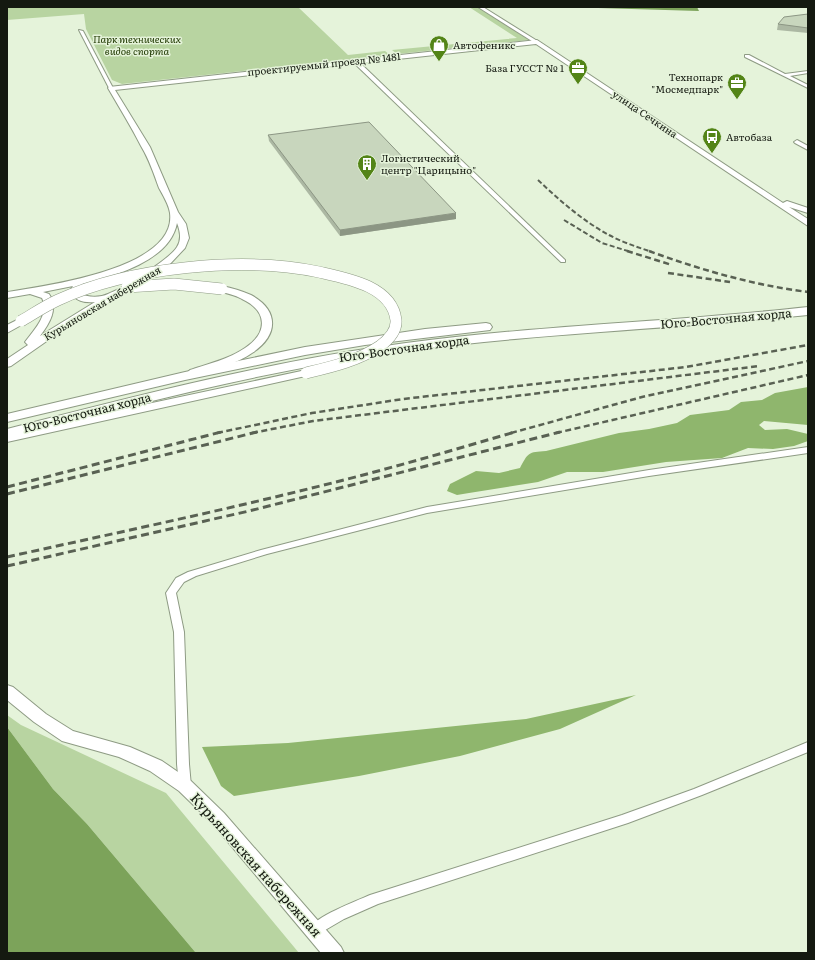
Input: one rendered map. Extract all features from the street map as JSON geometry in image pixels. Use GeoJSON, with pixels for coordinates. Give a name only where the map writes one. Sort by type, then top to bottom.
{"type":"FeatureCollection","features":[{"type":"Feature","properties":{"kind":"main road"},"geometry":{"type":"LineString","coordinates":[[7,330],[62,298],[89,289],[157,272],[208,267],[268,267],[325,274],[350,280],[369,287],[384,297],[393,306],[397,317],[396,328],[378,347],[362,356],[335,366],[306,373],[81,412],[7,438]]}},
{"type":"Feature","properties":{"kind":"main road"},"geometry":{"type":"LineString","coordinates":[[21,321],[69,301],[105,290],[139,285],[185,284],[222,289],[240,294],[252,300],[261,307],[267,316],[268,324],[262,337],[249,350],[218,365],[148,385]]}},
{"type":"Feature","properties":{"kind":"main road","name":"Юго-Восточная хорда"},"geometry":{"type":"LineString","coordinates":[[7,433],[81,412],[217,381],[305,363],[389,350],[486,338],[668,321],[808,301]]}},
{"type":"Feature","properties":{"kind":"main road","name":"Юго-Восточная хорда"},"geometry":{"type":"LineString","coordinates":[[7,418],[81,412],[148,385],[297,353],[402,336],[480,328],[741,319],[808,311]]}},
{"type":"Feature","properties":{"kind":"main road","name":"Курьяновская набережная"},"geometry":{"type":"LineString","coordinates":[[7,691],[40,718],[68,736],[124,752],[156,766],[185,786],[218,818],[334,953]]}},
{"type":"Feature","properties":{"kind":"street","name":"улица Сечкина"},"geometry":{"type":"LineString","coordinates":[[480,7],[537,42],[808,223]]}},
{"type":"Feature","properties":{"kind":"street","name":"Курьяновская набережная"},"geometry":{"type":"LineString","coordinates":[[7,364],[17,356],[166,264],[181,248],[185,238],[182,224],[174,212],[146,147],[111,88],[81,31]]}},
{"type":"Feature","properties":{"kind":"street","name":"проектируемый проезд № 1481"},"geometry":{"type":"LineString","coordinates":[[111,88],[537,42]]}},
{"type":"Feature","properties":{"kind":"street"},"geometry":{"type":"LineString","coordinates":[[747,56],[808,87]]}},
{"type":"Feature","properties":{"kind":"street"},"geometry":{"type":"LineString","coordinates":[[355,61],[562,262]]}},
{"type":"Feature","properties":{"kind":"street"},"geometry":{"type":"LineString","coordinates":[[785,75],[808,72]]}},
{"type":"Feature","properties":{"kind":"street"},"geometry":{"type":"LineString","coordinates":[[798,142],[808,148]]}},
{"type":"Feature","properties":{"kind":"street"},"geometry":{"type":"LineString","coordinates":[[766,195],[808,211]]}},
{"type":"Feature","properties":{"kind":"street","name":"Курьяновская набережная"},"geometry":{"type":"LineString","coordinates":[[7,295],[117,272],[140,262],[155,250],[170,232],[174,212]]}},
{"type":"Feature","properties":{"kind":"street"},"geometry":{"type":"LineString","coordinates":[[92,278],[76,287],[74,292],[75,294],[81,298],[96,300],[122,291]]}},
{"type":"Feature","properties":{"kind":"street"},"geometry":{"type":"LineString","coordinates":[[17,356],[39,333],[45,322],[50,305],[49,300],[42,294],[22,293]]}},
{"type":"Feature","properties":{"kind":"street"},"geometry":{"type":"LineString","coordinates":[[185,786],[179,632],[171,593],[180,580],[192,574],[264,552],[427,510],[649,473],[808,450]]}},
{"type":"Feature","properties":{"kind":"street"},"geometry":{"type":"LineString","coordinates":[[315,930],[339,915],[374,899],[624,819],[698,792],[808,747]]}},
{"type":"Feature","properties":{"kind":"green space","name":"Парк технических видов спорта"},"geometry":{"type":"Polygon","coordinates":[[[7,7],[298,7],[348,55],[385,51],[390,55],[122,84],[112,80],[86,29],[84,14],[7,20],[7,7]]]}},
{"type":"Feature","properties":{"kind":"green space"},"geometry":{"type":"Polygon","coordinates":[[[469,7],[477,7],[529,40],[397,54],[392,50],[517,38],[469,7]]]}},
{"type":"Feature","properties":{"kind":"green space"},"geometry":{"type":"Polygon","coordinates":[[[7,715],[21,725],[166,793],[299,953],[196,953],[87,824],[53,789],[7,727],[7,715]]]}},
{"type":"Feature","properties":{"kind":"shaded area"},"geometry":{"type":"Polygon","coordinates":[[[697,7],[699,11],[598,8],[697,7]]]}},
{"type":"Feature","properties":{"kind":"shaded area"},"geometry":{"type":"Polygon","coordinates":[[[808,387],[808,425],[764,421],[759,425],[765,430],[787,429],[808,434],[808,441],[794,446],[773,449],[748,448],[722,458],[666,462],[603,472],[567,472],[538,482],[457,495],[447,491],[450,484],[476,471],[499,473],[520,468],[527,456],[535,452],[546,451],[619,433],[677,423],[690,415],[729,410],[741,402],[762,400],[775,393],[808,387]]]}},
{"type":"Feature","properties":{"kind":"shaded area"},"geometry":{"type":"Polygon","coordinates":[[[636,695],[560,729],[460,756],[359,776],[234,796],[221,786],[202,747],[288,743],[526,719],[636,695]]]}},
{"type":"Feature","properties":{"kind":"shaded area"},"geometry":{"type":"Polygon","coordinates":[[[7,727],[53,789],[87,824],[196,953],[7,953],[7,727]]]}},
{"type":"Feature","properties":{"kind":"building"},"geometry":{"type":"Polygon","coordinates":[[[808,14],[808,28],[778,24],[784,17],[808,14]]]}},
{"type":"Feature","properties":{"kind":"building","name":"Логистический центр \"Царицыно\""},"geometry":{"type":"Polygon","coordinates":[[[369,122],[456,213],[340,230],[268,135],[369,122]]]}},
{"type":"Feature","properties":{"kind":"railway"},"geometry":{"type":"LineString","coordinates":[[538,180],[572,210],[599,229],[619,240],[652,252]]}},
{"type":"Feature","properties":{"kind":"railway"},"geometry":{"type":"LineString","coordinates":[[564,220],[602,243],[631,252]]}},
{"type":"Feature","properties":{"kind":"railway"},"geometry":{"type":"LineString","coordinates":[[627,251],[672,265]]}},
{"type":"Feature","properties":{"kind":"railway"},"geometry":{"type":"LineString","coordinates":[[652,252],[727,276],[808,292]]}},
{"type":"Feature","properties":{"kind":"railway"},"geometry":{"type":"LineString","coordinates":[[668,273],[730,282]]}},
{"type":"Feature","properties":{"kind":"railway"},"geometry":{"type":"LineString","coordinates":[[218,433],[312,413],[403,399],[686,367],[808,345]]}},
{"type":"Feature","properties":{"kind":"railway"},"geometry":{"type":"LineString","coordinates":[[511,433],[642,397],[808,361]]}},
{"type":"Feature","properties":{"kind":"railway"},"geometry":{"type":"LineString","coordinates":[[257,432],[313,421],[759,366]]}},
{"type":"Feature","properties":{"kind":"railway"},"geometry":{"type":"LineString","coordinates":[[557,433],[808,375]]}},
{"type":"Feature","properties":{"kind":"railway"},"geometry":{"type":"LineString","coordinates":[[7,494],[257,432]]}},
{"type":"Feature","properties":{"kind":"railway"},"geometry":{"type":"LineString","coordinates":[[252,433],[257,432]]}},
{"type":"Feature","properties":{"kind":"railway"},"geometry":{"type":"LineString","coordinates":[[7,557],[281,496],[393,467],[515,432]]}},
{"type":"Feature","properties":{"kind":"railway"},"geometry":{"type":"LineString","coordinates":[[7,487],[218,433]]}},
{"type":"Feature","properties":{"kind":"railway"},"geometry":{"type":"LineString","coordinates":[[7,566],[249,511],[557,433]]}},
{"type":"Feature","properties":{"kind":"place","name":"Автофеникс"},"geometry":{"type":"Point","coordinates":[439,62]}},
{"type":"Feature","properties":{"kind":"place","name":"База ГУССТ № 1"},"geometry":{"type":"Point","coordinates":[578,85]}},
{"type":"Feature","properties":{"kind":"place","name":"Технопарк \"Мосмедпарк\""},"geometry":{"type":"Point","coordinates":[737,100]}},
{"type":"Feature","properties":{"kind":"place","name":"Автобаза"},"geometry":{"type":"Point","coordinates":[712,154]}},
{"type":"Feature","properties":{"kind":"place","name":"Логистический центр \"Царицыно\""},"geometry":{"type":"Point","coordinates":[367,181]}}]}
